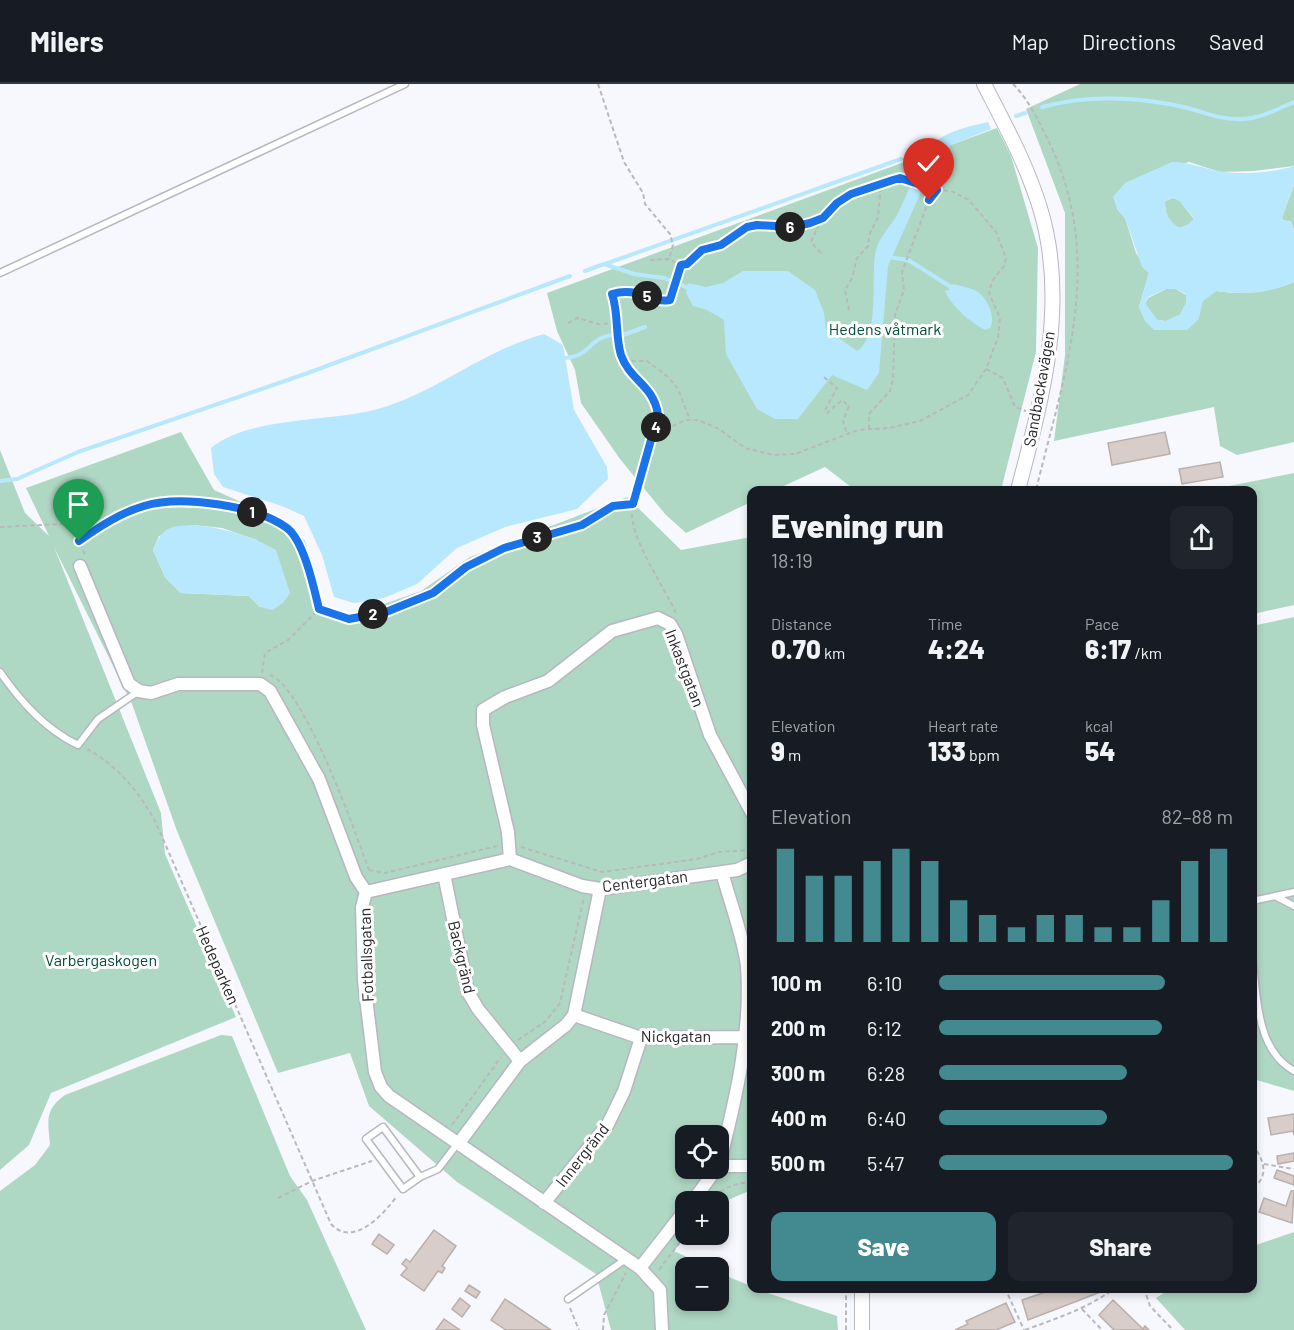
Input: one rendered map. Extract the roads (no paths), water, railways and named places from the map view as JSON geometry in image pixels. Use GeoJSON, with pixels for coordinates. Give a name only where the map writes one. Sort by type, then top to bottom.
{"type":"FeatureCollection","features":[{"type":"Feature","properties":{"kind":"street","name":"Sandbackavägen"},"geometry":{"type":"LineString","coordinates":[[984,84],[1029,176],[1041,210],[1052,274],[1052,322],[1047,368],[1019,486]]}},
{"type":"Feature","properties":{"kind":"street"},"geometry":{"type":"LineString","coordinates":[[80,566],[129,684],[139,691]]}},
{"type":"Feature","properties":{"kind":"street","name":"Inkastgatan"},"geometry":{"type":"LineString","coordinates":[[509,853],[508,832],[483,725],[483,710],[505,697],[548,681],[612,631],[658,618],[670,624],[676,634],[710,735],[747,804]]}},
{"type":"Feature","properties":{"kind":"street","name":"Fotballsgatan"},"geometry":{"type":"LineString","coordinates":[[139,691],[151,693],[178,684],[260,684],[270,691],[319,778],[357,880],[366,892],[362,907],[364,981],[375,1072],[381,1087],[389,1096],[544,1203],[622,1263],[637,1273],[653,1279],[660,1290],[662,1330]]}},
{"type":"Feature","properties":{"kind":"street"},"geometry":{"type":"LineString","coordinates":[[366,892],[444,874],[509,853]]}},
{"type":"Feature","properties":{"kind":"street","name":"Centergatan"},"geometry":{"type":"LineString","coordinates":[[509,853],[586,886],[600,889],[737,870],[747,865]]}},
{"type":"Feature","properties":{"kind":"street"},"geometry":{"type":"LineString","coordinates":[[722,872],[747,964],[745,1037],[738,1087],[728,1125]]}},
{"type":"Feature","properties":{"kind":"street","name":"Backgränd"},"geometry":{"type":"LineString","coordinates":[[444,874],[468,992],[478,1009],[520,1061]]}},
{"type":"Feature","properties":{"kind":"street"},"geometry":{"type":"LineString","coordinates":[[459,1143],[520,1061],[574,1016],[600,889]]}},
{"type":"Feature","properties":{"kind":"street","name":"Nickgatan"},"geometry":{"type":"LineString","coordinates":[[574,1016],[641,1038],[745,1037]]}},
{"type":"Feature","properties":{"kind":"street","name":"Innergränd"},"geometry":{"type":"LineString","coordinates":[[544,1203],[608,1124],[624,1091],[641,1038]]}},
{"type":"Feature","properties":{"kind":"street"},"geometry":{"type":"LineString","coordinates":[[729,1167],[747,1166]]}},
{"type":"Feature","properties":{"kind":"street"},"geometry":{"type":"LineString","coordinates":[[637,1273],[675,1223]]}},
{"type":"Feature","properties":{"kind":"street"},"geometry":{"type":"LineString","coordinates":[[862,1293],[862,1330]]}},
{"type":"Feature","properties":{"kind":"lane"},"geometry":{"type":"LineString","coordinates":[[0,273],[405,84]]}},
{"type":"Feature","properties":{"kind":"lane"},"geometry":{"type":"LineString","coordinates":[[0,672],[26,707],[61,735],[78,745],[98,719],[139,691]]}},
{"type":"Feature","properties":{"kind":"lane"},"geometry":{"type":"LineString","coordinates":[[1257,899],[1294,892]]}},
{"type":"Feature","properties":{"kind":"lane"},"geometry":{"type":"LineString","coordinates":[[1274,896],[1294,906]]}},
{"type":"Feature","properties":{"kind":"lane"},"geometry":{"type":"LineString","coordinates":[[1257,1003],[1268,1042],[1276,1055],[1294,1071]]}},
{"type":"Feature","properties":{"kind":"lane"},"geometry":{"type":"LineString","coordinates":[[420,1177],[383,1126],[366,1139],[403,1189],[420,1177],[438,1169],[459,1143]]}},
{"type":"Feature","properties":{"kind":"lane"},"geometry":{"type":"LineString","coordinates":[[568,1299],[622,1263]]}},
{"type":"Feature","properties":{"kind":"water"},"geometry":{"type":"Polygon","coordinates":[[[988,122],[991,129],[951,145],[920,194],[888,266],[879,373],[867,390],[832,375],[798,419],[775,419],[757,409],[726,354],[724,320],[707,310],[693,306],[686,293],[688,283],[706,287],[723,283],[743,271],[788,271],[815,290],[824,313],[826,329],[857,351],[864,344],[872,319],[876,250],[897,215],[925,155],[942,137],[988,122]]]}},
{"type":"Feature","properties":{"kind":"water"},"geometry":{"type":"Polygon","coordinates":[[[1172,162],[1236,173],[1267,172],[1294,166],[1294,185],[1282,217],[1283,220],[1291,222],[1294,230],[1294,282],[1256,292],[1216,291],[1203,301],[1198,320],[1187,330],[1154,330],[1146,322],[1139,307],[1149,273],[1142,267],[1125,218],[1117,209],[1113,197],[1125,183],[1172,162]],[[1173,198],[1165,201],[1168,217],[1179,228],[1188,225],[1194,218],[1180,201],[1173,198]],[[1166,289],[1148,297],[1145,303],[1157,320],[1166,321],[1180,315],[1186,303],[1186,294],[1176,289],[1166,289]]]}},
{"type":"Feature","properties":{"kind":"water"},"geometry":{"type":"Polygon","coordinates":[[[953,284],[973,289],[982,295],[991,314],[990,328],[985,330],[952,303],[945,291],[949,290],[953,284]]]}},
{"type":"Feature","properties":{"kind":"water"},"geometry":{"type":"Polygon","coordinates":[[[544,334],[563,345],[574,410],[607,467],[608,479],[577,509],[505,527],[457,548],[417,584],[384,598],[354,603],[334,597],[322,555],[304,516],[282,506],[223,487],[214,474],[211,448],[227,438],[269,425],[359,413],[400,402],[500,350],[544,334]]]}},
{"type":"Feature","properties":{"kind":"water"},"geometry":{"type":"Polygon","coordinates":[[[193,525],[236,533],[276,550],[290,593],[283,603],[272,610],[260,607],[249,596],[181,593],[165,577],[153,550],[160,537],[168,529],[193,525]]]}},
{"type":"Feature","properties":{"kind":"waterway"},"geometry":{"type":"LineString","coordinates":[[1042,107],[1078,100],[1133,99],[1170,104],[1221,117],[1248,119],[1294,102]]}},
{"type":"Feature","properties":{"kind":"waterway"},"geometry":{"type":"LineString","coordinates":[[1016,116],[1025,113]]}},
{"type":"Feature","properties":{"kind":"waterway"},"geometry":{"type":"LineString","coordinates":[[605,264],[901,159]]}},
{"type":"Feature","properties":{"kind":"waterway"},"geometry":{"type":"LineString","coordinates":[[888,257],[908,260],[951,287]]}},
{"type":"Feature","properties":{"kind":"waterway"},"geometry":{"type":"LineString","coordinates":[[585,271],[604,264],[634,274],[664,278],[688,288]]}},
{"type":"Feature","properties":{"kind":"waterway"},"geometry":{"type":"LineString","coordinates":[[0,481],[17,479],[78,452],[305,374],[570,276]]}},
{"type":"Feature","properties":{"kind":"waterway"},"geometry":{"type":"LineString","coordinates":[[623,335],[645,327]]}},
{"type":"Feature","properties":{"kind":"waterway"},"geometry":{"type":"LineString","coordinates":[[565,358],[574,357],[599,339],[614,335]]}},
{"type":"Feature","properties":{"kind":"park label","name":"Hedens våtmark"},"geometry":{"type":"Point","coordinates":[885,329]}},
{"type":"Feature","properties":{"kind":"park label","name":"Varbergaskogen"},"geometry":{"type":"Point","coordinates":[101,960]}}]}
